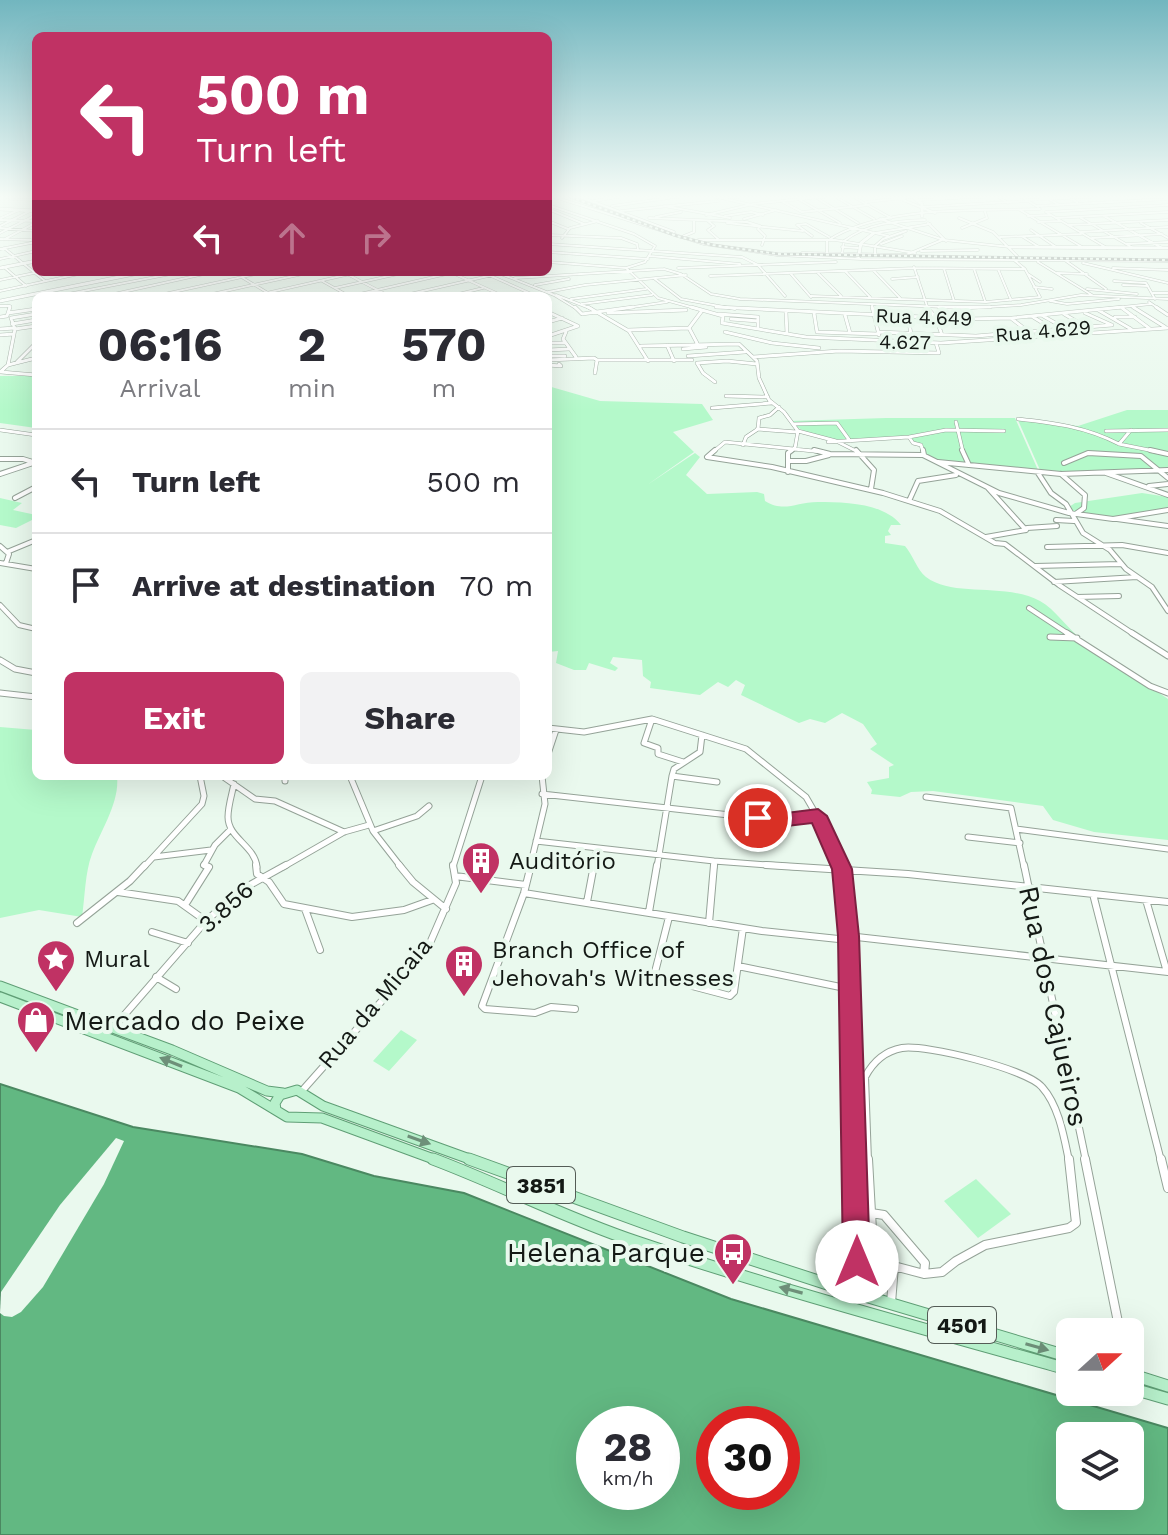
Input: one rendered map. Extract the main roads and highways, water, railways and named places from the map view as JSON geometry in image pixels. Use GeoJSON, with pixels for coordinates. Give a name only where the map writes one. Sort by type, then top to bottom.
{"type":"FeatureCollection","features":[{"type":"Feature","properties":{"kind":"main road"},"geometry":{"type":"LineString","coordinates":[[49,292],[116,276]]}},
{"type":"Feature","properties":{"kind":"main road"},"geometry":{"type":"LineString","coordinates":[[50,292],[124,276]]}},
{"type":"Feature","properties":{"kind":"main road"},"geometry":{"type":"LineString","coordinates":[[0,302],[32,296]]}},
{"type":"Feature","properties":{"kind":"main road"},"geometry":{"type":"LineString","coordinates":[[0,986],[194,1059],[267,1091],[283,1093],[293,1090],[302,1093],[305,1106],[291,1117],[277,1112],[239,1088],[0,997]]}},
{"type":"Feature","properties":{"kind":"main road"},"geometry":{"type":"LineString","coordinates":[[277,1112],[275,1103],[283,1093]]}},
{"type":"Feature","properties":{"kind":"main road","name":"3851"},"geometry":{"type":"LineString","coordinates":[[302,1093],[323,1106],[683,1237],[855,1293]]}},
{"type":"Feature","properties":{"kind":"main road","name":"3851"},"geometry":{"type":"LineString","coordinates":[[291,1117],[322,1118],[462,1169],[557,1213],[636,1242],[855,1307]]}},
{"type":"Feature","properties":{"kind":"main road","name":"4501"},"geometry":{"type":"LineString","coordinates":[[855,1293],[1056,1353]]}},
{"type":"Feature","properties":{"kind":"main road","name":"4501"},"geometry":{"type":"LineString","coordinates":[[855,1307],[1056,1366]]}},
{"type":"Feature","properties":{"kind":"main road"},"geometry":{"type":"LineString","coordinates":[[1144,1378],[1168,1386]]}},
{"type":"Feature","properties":{"kind":"main road"},"geometry":{"type":"LineString","coordinates":[[1144,1392],[1168,1399]]}},
{"type":"Feature","properties":{"kind":"place","name":"Auditório"},"geometry":{"type":"Point","coordinates":[481,895]}},
{"type":"Feature","properties":{"kind":"place","name":"Mural"},"geometry":{"type":"Point","coordinates":[56,993]}},
{"type":"Feature","properties":{"kind":"place","name":"Branch Office of Jehovah's Witnesses"},"geometry":{"type":"Point","coordinates":[464,998]}},
{"type":"Feature","properties":{"kind":"place","name":"Mercado do Peixe"},"geometry":{"type":"Point","coordinates":[36,1054]}},
{"type":"Feature","properties":{"kind":"place","name":"Helena Parque"},"geometry":{"type":"Point","coordinates":[733,1286]}}]}
